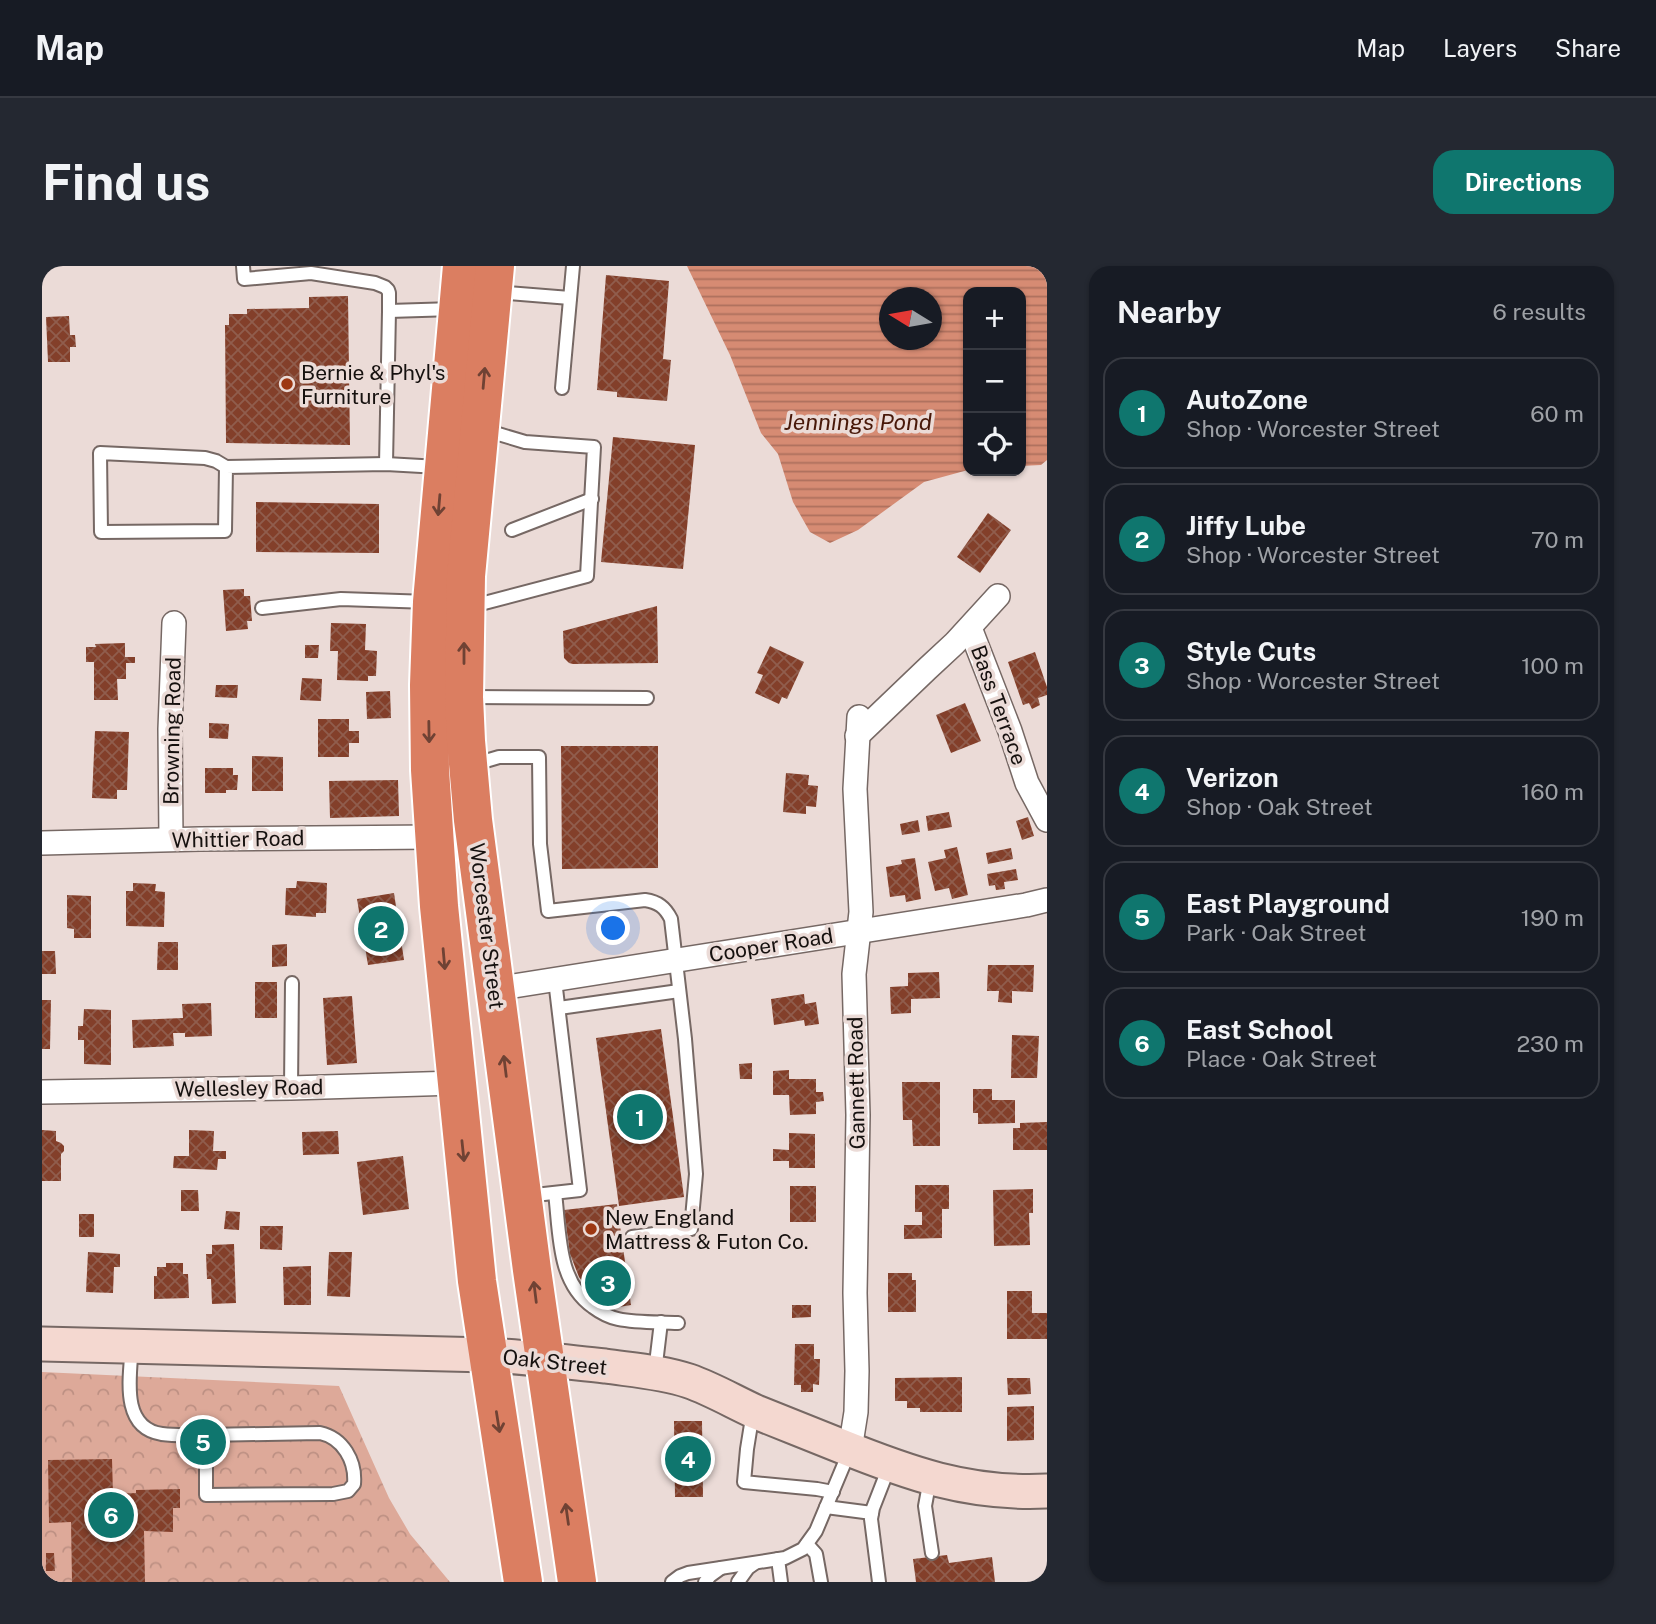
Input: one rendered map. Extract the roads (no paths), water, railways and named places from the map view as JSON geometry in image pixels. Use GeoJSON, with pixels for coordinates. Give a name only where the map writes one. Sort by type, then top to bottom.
{"type":"FeatureCollection","features":[{"type":"Feature","properties":{"kind":"highway","name":"Worcester Street"},"geometry":{"type":"LineString","coordinates":[[462,266],[443,467],[448,605],[464,697],[473,820],[495,989],[539,1195],[544,1359],[577,1582]]}},
{"type":"Feature","properties":{"kind":"highway","name":"Worcester Street"},"geometry":{"type":"LineString","coordinates":[[494,279],[469,534],[448,605],[429,727],[434,837],[477,1281],[523,1582]]}},
{"type":"Feature","properties":{"kind":"street"},"geometry":{"type":"LineString","coordinates":[[970,628],[998,596]]}},
{"type":"Feature","properties":{"kind":"street","name":"Browning Road"},"geometry":{"type":"LineString","coordinates":[[171,839],[170,739],[174,623]]}},
{"type":"Feature","properties":{"kind":"street","name":"Gannett Road"},"geometry":{"type":"LineString","coordinates":[[850,1450],[856,1412],[857,1379],[855,1293],[858,1115],[854,974],[861,901],[855,789],[858,727],[970,628]]}},
{"type":"Feature","properties":{"kind":"street","name":"Bass Terrace"},"geometry":{"type":"LineString","coordinates":[[970,628],[1027,783],[1047,820]]}},
{"type":"Feature","properties":{"kind":"street","name":"Whittier Road"},"geometry":{"type":"LineString","coordinates":[[42,843],[434,837]]}},
{"type":"Feature","properties":{"kind":"street","name":"Cooper Road"},"geometry":{"type":"LineString","coordinates":[[495,989],[1047,900]]}},
{"type":"Feature","properties":{"kind":"street","name":"Wellesley Road"},"geometry":{"type":"LineString","coordinates":[[42,1092],[456,1083]]}},
{"type":"Feature","properties":{"kind":"street","name":"Oak Street"},"geometry":{"type":"LineString","coordinates":[[42,1344],[488,1355],[655,1373],[678,1377],[850,1450],[930,1479],[982,1489],[1047,1491]]}},
{"type":"Feature","properties":{"kind":"lane"},"geometry":{"type":"LineString","coordinates":[[243,266],[244,279],[311,270],[385,287],[389,293],[386,464]]}},
{"type":"Feature","properties":{"kind":"lane"},"geometry":{"type":"LineString","coordinates":[[562,388],[573,266]]}},
{"type":"Feature","properties":{"kind":"lane"},"geometry":{"type":"LineString","coordinates":[[494,279],[570,298]]}},
{"type":"Feature","properties":{"kind":"lane"},"geometry":{"type":"LineString","coordinates":[[389,311],[458,309]]}},
{"type":"Feature","properties":{"kind":"lane"},"geometry":{"type":"LineString","coordinates":[[262,608],[341,599],[448,605],[587,576],[594,447],[525,442],[480,428]]}},
{"type":"Feature","properties":{"kind":"lane"},"geometry":{"type":"LineString","coordinates":[[226,467],[225,531],[101,532],[100,453],[205,458],[226,467],[386,464],[443,467]]}},
{"type":"Feature","properties":{"kind":"lane"},"geometry":{"type":"LineString","coordinates":[[512,530],[592,499]]}},
{"type":"Feature","properties":{"kind":"lane"},"geometry":{"type":"LineString","coordinates":[[464,697],[647,698]]}},
{"type":"Feature","properties":{"kind":"lane"},"geometry":{"type":"LineString","coordinates":[[468,766],[499,757],[539,757],[540,844],[548,911],[645,900],[664,908],[671,919],[685,1039],[696,1174],[691,1228],[632,1237]]}},
{"type":"Feature","properties":{"kind":"lane"},"geometry":{"type":"LineString","coordinates":[[555,980],[580,1190],[539,1195],[568,1278],[576,1292],[595,1308],[614,1318],[678,1323]]}},
{"type":"Feature","properties":{"kind":"lane"},"geometry":{"type":"LineString","coordinates":[[290,1088],[292,983]]}},
{"type":"Feature","properties":{"kind":"lane"},"geometry":{"type":"LineString","coordinates":[[559,1007],[679,991]]}},
{"type":"Feature","properties":{"kind":"lane"},"geometry":{"type":"LineString","coordinates":[[655,1373],[661,1322]]}},
{"type":"Feature","properties":{"kind":"lane"},"geometry":{"type":"LineString","coordinates":[[132,1346],[131,1408],[139,1422],[152,1432],[326,1434],[344,1446],[353,1470],[354,1484],[348,1491],[333,1494],[206,1495],[205,1434]]}},
{"type":"Feature","properties":{"kind":"lane"},"geometry":{"type":"LineString","coordinates":[[754,1411],[744,1482],[833,1492]]}},
{"type":"Feature","properties":{"kind":"lane"},"geometry":{"type":"LineString","coordinates":[[672,1582],[684,1574],[791,1556],[807,1544],[816,1531],[850,1450]]}},
{"type":"Feature","properties":{"kind":"lane"},"geometry":{"type":"LineString","coordinates":[[879,1582],[872,1513],[889,1465]]}},
{"type":"Feature","properties":{"kind":"lane"},"geometry":{"type":"LineString","coordinates":[[930,1479],[925,1506],[932,1553]]}},
{"type":"Feature","properties":{"kind":"lane"},"geometry":{"type":"LineString","coordinates":[[826,1507],[872,1513]]}},
{"type":"Feature","properties":{"kind":"lane"},"geometry":{"type":"LineString","coordinates":[[807,1544],[816,1554],[821,1582]]}},
{"type":"Feature","properties":{"kind":"lane"},"geometry":{"type":"LineString","coordinates":[[778,1559],[781,1582]]}},
{"type":"Feature","properties":{"kind":"lane"},"geometry":{"type":"LineString","coordinates":[[738,1582],[755,1563]]}},
{"type":"Feature","properties":{"kind":"lane"},"geometry":{"type":"LineString","coordinates":[[705,1582],[721,1568]]}},
{"type":"Feature","properties":{"kind":"water","name":"Jennings Pond"},"geometry":{"type":"Polygon","coordinates":[[[687,266],[1047,266],[1047,460],[1041,465],[1026,466],[1026,287],[963,287],[963,471],[924,482],[858,530],[830,543],[810,532],[793,502],[778,454],[761,433],[730,355],[687,266]]]}},
{"type":"Feature","properties":{"kind":"place","name":"Bernie & Phyl's Furniture"},"geometry":{"type":"Point","coordinates":[287,384]}},
{"type":"Feature","properties":{"kind":"place","name":"Jiffy Lube"},"geometry":{"type":"Point","coordinates":[381,929]}},
{"type":"Feature","properties":{"kind":"place","name":"AutoZone"},"geometry":{"type":"Point","coordinates":[640,1117]}},
{"type":"Feature","properties":{"kind":"place","name":"New England Mattress & Futon Co."},"geometry":{"type":"Point","coordinates":[591,1229]}},
{"type":"Feature","properties":{"kind":"place","name":"Style Cuts"},"geometry":{"type":"Point","coordinates":[608,1283]}},
{"type":"Feature","properties":{"kind":"place","name":"East Playground"},"geometry":{"type":"Point","coordinates":[203,1442]}},
{"type":"Feature","properties":{"kind":"place","name":"Verizon"},"geometry":{"type":"Point","coordinates":[688,1459]}},
{"type":"Feature","properties":{"kind":"place","name":"East School"},"geometry":{"type":"Point","coordinates":[111,1515]}}]}
